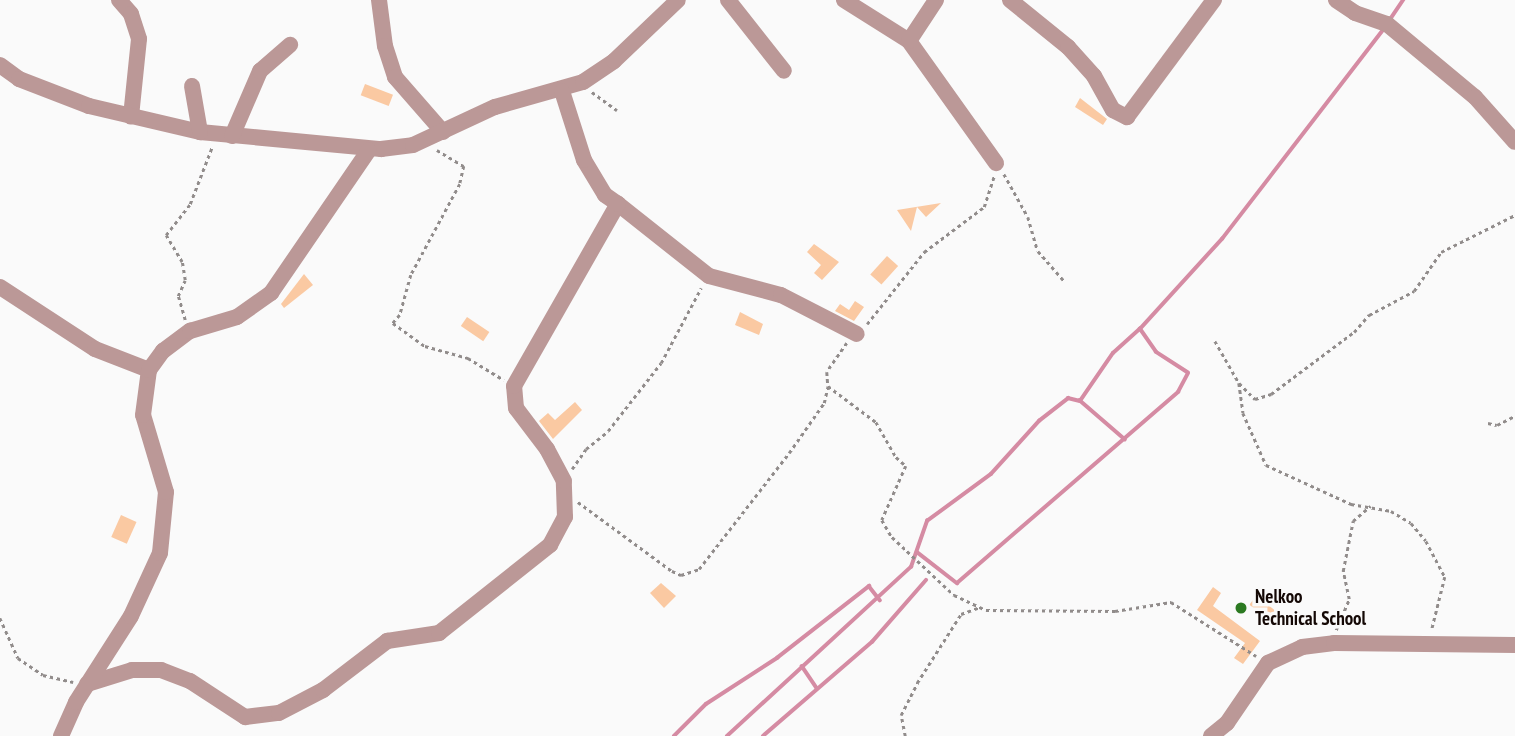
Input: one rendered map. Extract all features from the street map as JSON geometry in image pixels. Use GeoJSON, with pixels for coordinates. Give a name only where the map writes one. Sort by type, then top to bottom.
{"type":"FeatureCollection","features":[{"type":"Feature","properties":{"kind":"street"},"geometry":{"type":"LineString","coordinates":[[119,0],[131,14],[139,39],[131,117]]}},
{"type":"Feature","properties":{"kind":"street"},"geometry":{"type":"LineString","coordinates":[[379,0],[385,46],[395,77],[436,136]]}},
{"type":"Feature","properties":{"kind":"street"},"geometry":{"type":"LineString","coordinates":[[0,65],[42,88],[131,117],[200,132],[369,150],[436,136],[511,101],[562,91],[583,82],[614,61],[678,0]]}},
{"type":"Feature","properties":{"kind":"street"},"geometry":{"type":"LineString","coordinates":[[728,0],[784,71]]}},
{"type":"Feature","properties":{"kind":"street"},"geometry":{"type":"LineString","coordinates":[[844,0],[909,41],[996,163]]}},
{"type":"Feature","properties":{"kind":"street"},"geometry":{"type":"LineString","coordinates":[[909,41],[936,0]]}},
{"type":"Feature","properties":{"kind":"street"},"geometry":{"type":"LineString","coordinates":[[1010,0],[1068,47],[1094,76],[1113,110],[1127,117],[1214,0]]}},
{"type":"Feature","properties":{"kind":"street"},"geometry":{"type":"LineString","coordinates":[[1336,0],[1355,13],[1387,24],[1475,97],[1515,142]]}},
{"type":"Feature","properties":{"kind":"street"},"geometry":{"type":"LineString","coordinates":[[225,135],[260,71],[290,45]]}},
{"type":"Feature","properties":{"kind":"street"},"geometry":{"type":"LineString","coordinates":[[192,86],[200,132]]}},
{"type":"Feature","properties":{"kind":"street"},"geometry":{"type":"LineString","coordinates":[[562,91],[584,160],[605,195],[709,276],[780,295],[857,334]]}},
{"type":"Feature","properties":{"kind":"street"},"geometry":{"type":"LineString","coordinates":[[61,736],[87,684],[131,615],[163,542],[166,492],[143,415],[149,370],[163,351],[190,331],[237,317],[271,293],[369,150]]}},
{"type":"Feature","properties":{"kind":"street"},"geometry":{"type":"LineString","coordinates":[[87,684],[132,670],[161,670],[190,681],[244,717],[279,713],[323,690],[387,641],[432,637],[478,605],[550,545],[565,517],[565,487],[547,449],[516,408],[514,386],[618,204]]}},
{"type":"Feature","properties":{"kind":"street"},"geometry":{"type":"LineString","coordinates":[[0,287],[96,349],[149,370]]}},
{"type":"Feature","properties":{"kind":"street"},"geometry":{"type":"LineString","coordinates":[[1211,736],[1227,723],[1268,663],[1302,647],[1334,643],[1427,642],[1515,645]]}},
{"type":"Feature","properties":{"kind":"path"},"geometry":{"type":"LineString","coordinates":[[583,82],[617,110]]}},
{"type":"Feature","properties":{"kind":"path"},"geometry":{"type":"LineString","coordinates":[[190,331],[178,296],[185,280],[182,262],[166,235],[190,204],[225,135]]}},
{"type":"Feature","properties":{"kind":"path"},"geometry":{"type":"LineString","coordinates":[[436,136],[438,151],[464,166],[460,184],[411,275],[400,315],[393,323],[425,346],[468,358],[514,386]]}},
{"type":"Feature","properties":{"kind":"path"},"geometry":{"type":"LineString","coordinates":[[996,163],[1028,217],[1038,251],[1065,282]]}},
{"type":"Feature","properties":{"kind":"path"},"geometry":{"type":"LineString","coordinates":[[709,276],[661,363],[565,487],[672,571],[681,575],[699,569],[789,453],[824,403],[828,386],[827,372],[841,348],[857,334],[924,252],[984,207],[996,163]]}},
{"type":"Feature","properties":{"kind":"path"},"geometry":{"type":"LineString","coordinates":[[1215,341],[1238,383],[1255,399],[1271,394],[1354,332],[1369,315],[1414,291],[1441,252],[1515,215]]}},
{"type":"Feature","properties":{"kind":"path"},"geometry":{"type":"LineString","coordinates":[[1238,383],[1243,413],[1266,465],[1351,504],[1373,505],[1411,523],[1440,562],[1445,577],[1443,596],[1427,642]]}},
{"type":"Feature","properties":{"kind":"path"},"geometry":{"type":"LineString","coordinates":[[828,386],[876,422],[895,457],[906,466],[885,506],[882,520],[887,529],[954,596],[980,607],[1104,611],[1171,602],[1268,663]]}},
{"type":"Feature","properties":{"kind":"path"},"geometry":{"type":"LineString","coordinates":[[1488,423],[1497,425],[1515,416]]}},
{"type":"Feature","properties":{"kind":"path"},"geometry":{"type":"LineString","coordinates":[[1334,643],[1337,619],[1349,599],[1343,571],[1353,521],[1362,510],[1373,505]]}},
{"type":"Feature","properties":{"kind":"path"},"geometry":{"type":"LineString","coordinates":[[905,736],[901,715],[911,694],[961,614],[980,607]]}},
{"type":"Feature","properties":{"kind":"path"},"geometry":{"type":"LineString","coordinates":[[0,618],[18,658],[30,668],[87,684]]}},
{"type":"Feature","properties":{"kind":"building"},"geometry":{"type":"Polygon","coordinates":[[[365,84],[393,95],[389,106],[361,95],[365,84]]]}},
{"type":"Feature","properties":{"kind":"building"},"geometry":{"type":"Polygon","coordinates":[[[1080,98],[1107,119],[1103,125],[1075,107],[1080,98]]]}},
{"type":"Feature","properties":{"kind":"building"},"geometry":{"type":"Polygon","coordinates":[[[941,203],[926,217],[917,207],[911,231],[897,210],[941,203]]]}},
{"type":"Feature","properties":{"kind":"building"},"geometry":{"type":"Polygon","coordinates":[[[814,244],[839,262],[822,280],[814,273],[821,265],[807,252],[814,244]]]}},
{"type":"Feature","properties":{"kind":"building"},"geometry":{"type":"Polygon","coordinates":[[[887,256],[898,266],[881,285],[870,275],[887,256]]]}},
{"type":"Feature","properties":{"kind":"building"},"geometry":{"type":"Polygon","coordinates":[[[304,274],[313,285],[284,308],[281,304],[304,274]]]}},
{"type":"Feature","properties":{"kind":"building"},"geometry":{"type":"Polygon","coordinates":[[[855,301],[864,307],[854,321],[835,311],[840,304],[849,310],[855,301]]]}},
{"type":"Feature","properties":{"kind":"building"},"geometry":{"type":"Polygon","coordinates":[[[740,312],[763,324],[759,335],[735,325],[740,312]]]}},
{"type":"Feature","properties":{"kind":"building"},"geometry":{"type":"Polygon","coordinates":[[[467,317],[489,332],[483,341],[461,326],[467,317]]]}},
{"type":"Feature","properties":{"kind":"building"},"geometry":{"type":"Polygon","coordinates":[[[575,402],[582,410],[553,439],[539,421],[548,413],[555,420],[575,402]]]}},
{"type":"Feature","properties":{"kind":"building"},"geometry":{"type":"Polygon","coordinates":[[[121,515],[137,522],[127,544],[111,537],[121,515]]]}},
{"type":"Feature","properties":{"kind":"building"},"geometry":{"type":"Polygon","coordinates":[[[661,583],[676,596],[664,608],[650,593],[661,583]]]}},
{"type":"Feature","properties":{"kind":"building"},"geometry":{"type":"Polygon","coordinates":[[[1213,587],[1221,593],[1213,606],[1260,641],[1243,664],[1234,658],[1245,643],[1197,610],[1213,587]]]}},
{"type":"Feature","properties":{"kind":"building"},"geometry":{"type":"Polygon","coordinates":[[[1256,596],[1277,612],[1270,620],[1249,605],[1256,596]]]}},
{"type":"Feature","properties":{"kind":"waterway"},"geometry":{"type":"LineString","coordinates":[[1389,21],[1403,0]]}},
{"type":"Feature","properties":{"kind":"waterway"},"geometry":{"type":"LineString","coordinates":[[917,552],[957,583],[1178,392],[1188,373],[1156,352],[1140,329],[1222,239],[1385,27]]}},
{"type":"Feature","properties":{"kind":"waterway"},"geometry":{"type":"LineString","coordinates":[[1125,440],[1080,401],[1113,353],[1140,329]]}},
{"type":"Feature","properties":{"kind":"waterway"},"geometry":{"type":"LineString","coordinates":[[727,736],[911,567],[927,521],[991,474],[1039,421],[1068,398],[1080,401]]}},
{"type":"Feature","properties":{"kind":"waterway"},"geometry":{"type":"LineString","coordinates":[[763,736],[872,642],[926,580]]}},
{"type":"Feature","properties":{"kind":"waterway"},"geometry":{"type":"LineString","coordinates":[[674,736],[706,704],[777,658],[869,586],[880,600]]}},
{"type":"Feature","properties":{"kind":"waterway"},"geometry":{"type":"LineString","coordinates":[[802,666],[817,688]]}},
{"type":"Feature","properties":{"kind":"place","name":"Nelkoo Technical School"},"geometry":{"type":"Point","coordinates":[1241,608]}}]}
